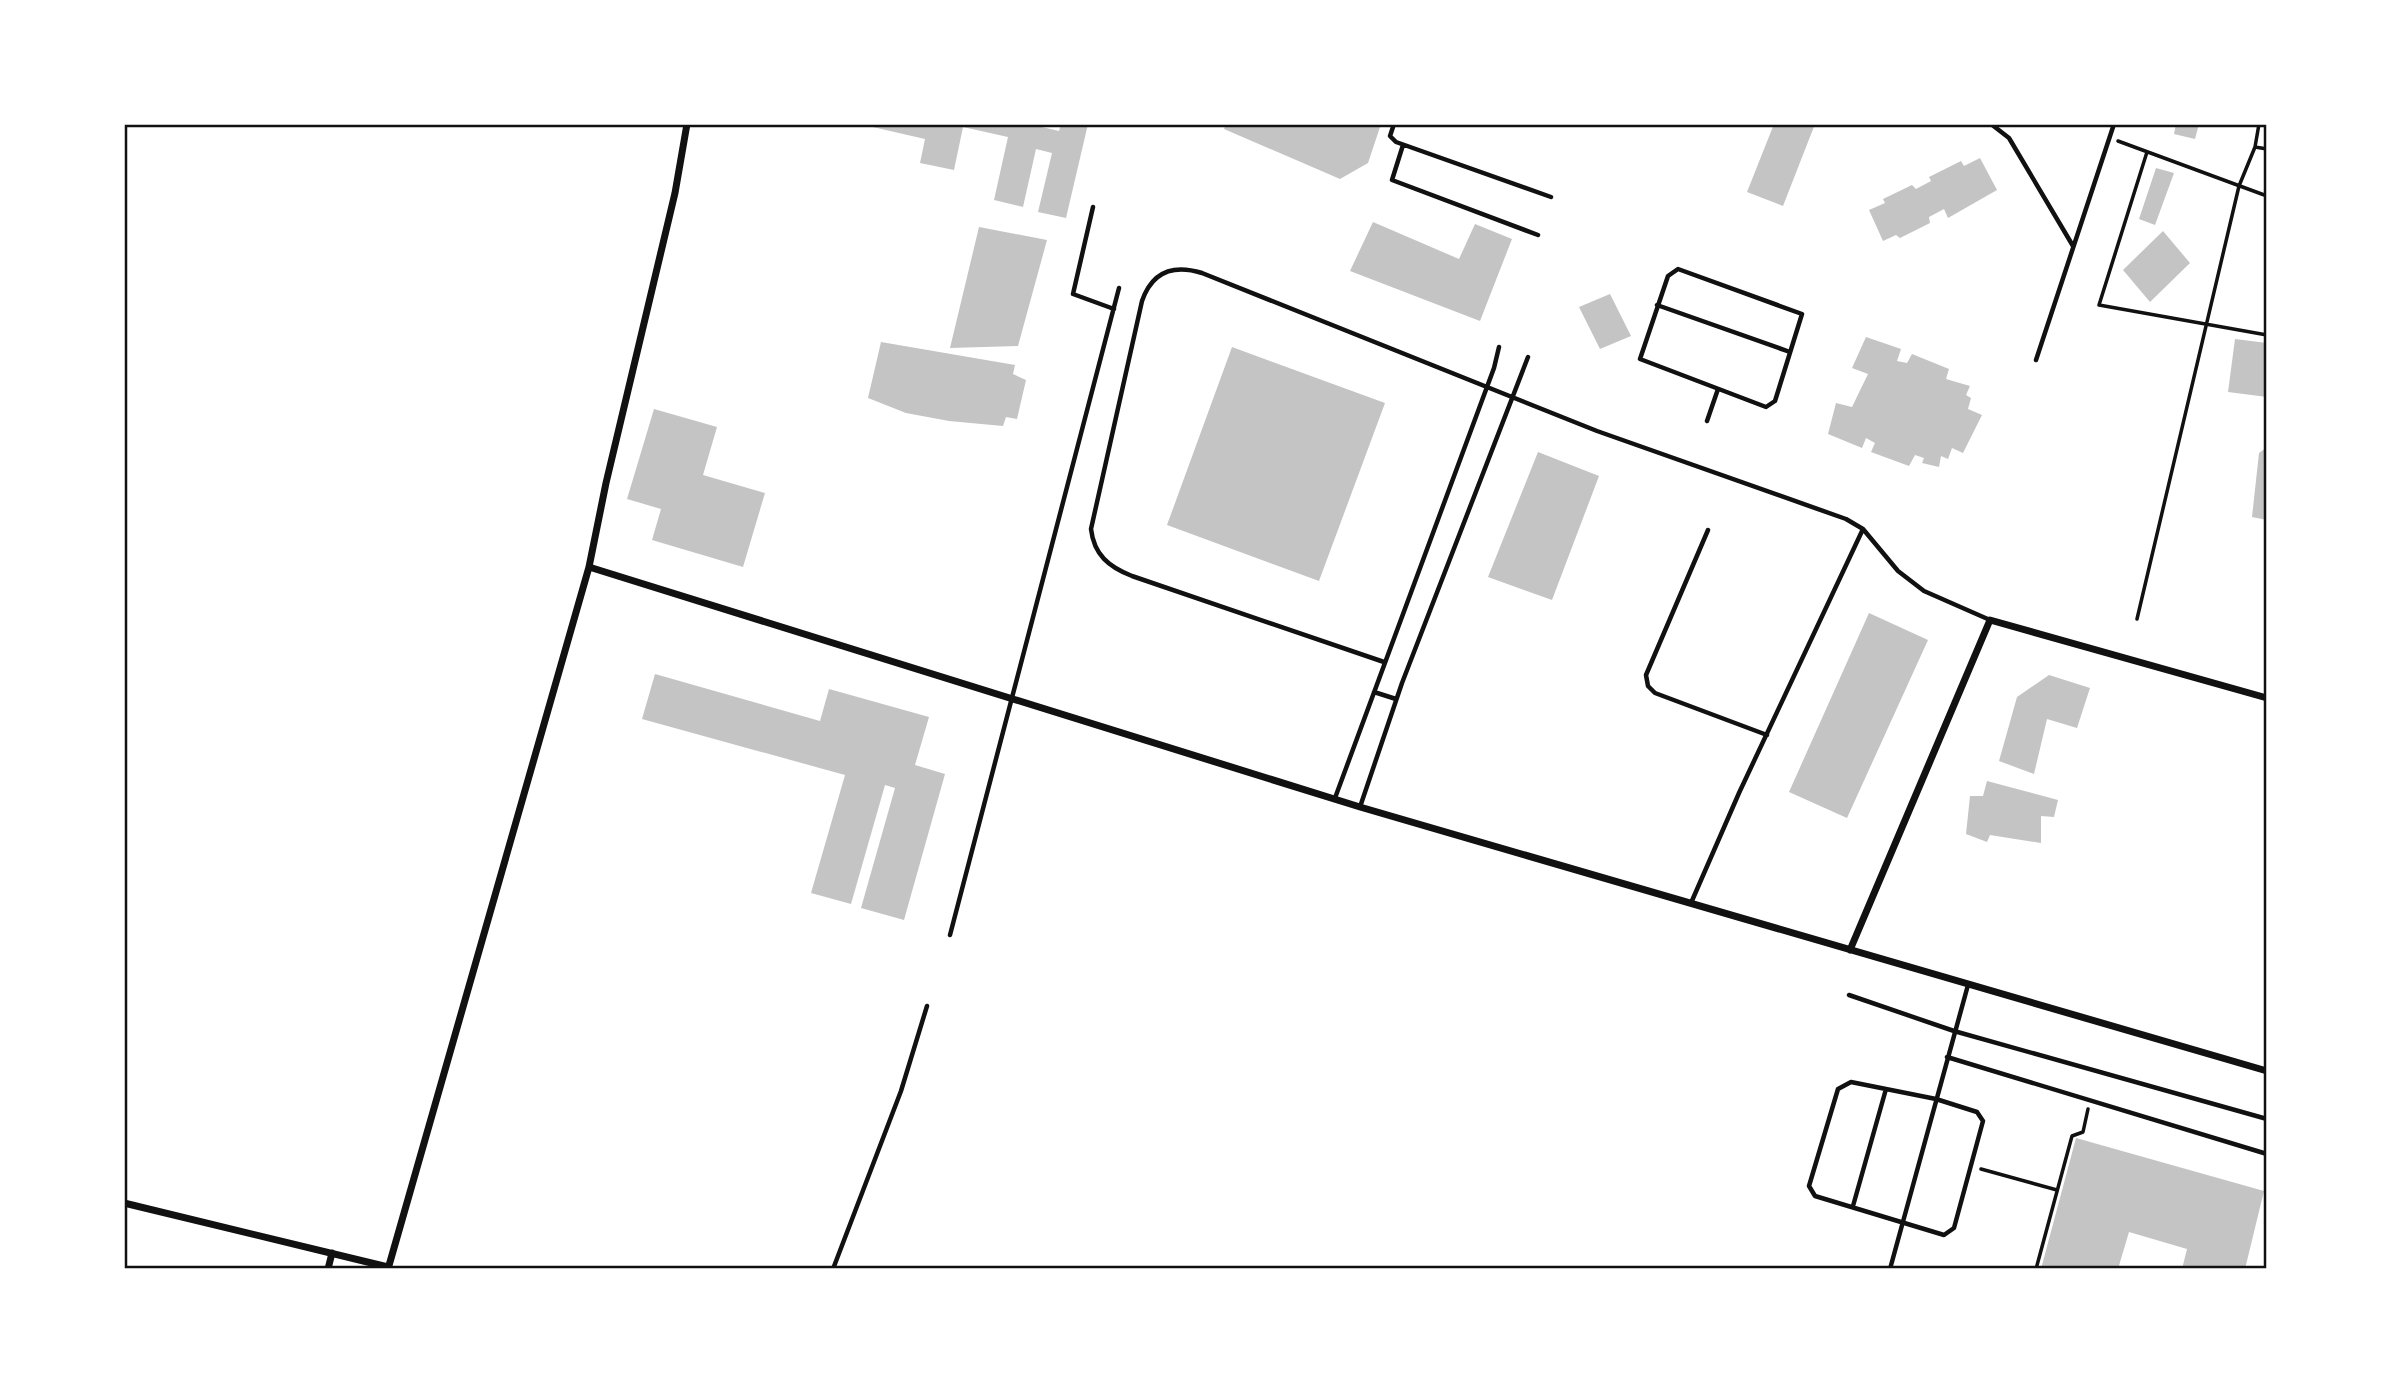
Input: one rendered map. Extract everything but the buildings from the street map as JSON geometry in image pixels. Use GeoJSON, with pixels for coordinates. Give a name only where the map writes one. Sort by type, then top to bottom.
{"type":"FeatureCollection","features":[{"type":"Feature","properties":{"kind":"street"},"geometry":{"type":"LineString","coordinates":[[124,1203],[388,1268],[590,567],[606,483],[675,194],[687,124]]}},
{"type":"Feature","properties":{"kind":"street"},"geometry":{"type":"LineString","coordinates":[[590,567],[1360,807],[2267,1071]]}},
{"type":"Feature","properties":{"kind":"street"},"geometry":{"type":"LineString","coordinates":[[1850,950],[1990,620],[2267,698]]}},
{"type":"Feature","properties":{"kind":"street"},"geometry":{"type":"LineString","coordinates":[[328,1269],[332,1254]]}},
{"type":"Feature","properties":{"kind":"lane"},"geometry":{"type":"LineString","coordinates":[[1394,124],[1390,136],[1403,145],[1551,197]]}},
{"type":"Feature","properties":{"kind":"lane"},"geometry":{"type":"LineString","coordinates":[[1991,124],[2009,138],[2074,247]]}},
{"type":"Feature","properties":{"kind":"lane"},"geometry":{"type":"LineString","coordinates":[[2036,360],[2114,124]]}},
{"type":"Feature","properties":{"kind":"lane"},"geometry":{"type":"LineString","coordinates":[[1403,145],[1392,180],[1538,235]]}},
{"type":"Feature","properties":{"kind":"lane"},"geometry":{"type":"LineString","coordinates":[[1093,207],[1073,295],[1114,309]]}},
{"type":"Feature","properties":{"kind":"lane"},"geometry":{"type":"LineString","coordinates":[[1678,270],[1799,311],[1802,319],[1790,352],[1774,401],[1766,407],[1640,359],[1668,276],[1678,270]]}},
{"type":"Feature","properties":{"kind":"lane"},"geometry":{"type":"LineString","coordinates":[[1384,662],[1132,576],[1116,569],[1100,556],[1091,528],[1147,286],[1167,271],[1194,271],[1597,431],[1826,511],[1863,529],[1898,571],[1924,591],[1990,620]]}},
{"type":"Feature","properties":{"kind":"lane"},"geometry":{"type":"LineString","coordinates":[[950,935],[1119,288]]}},
{"type":"Feature","properties":{"kind":"lane"},"geometry":{"type":"LineString","coordinates":[[1657,305],[1790,352]]}},
{"type":"Feature","properties":{"kind":"lane"},"geometry":{"type":"LineString","coordinates":[[1335,798],[1487,387],[1499,346]]}},
{"type":"Feature","properties":{"kind":"lane"},"geometry":{"type":"LineString","coordinates":[[1360,807],[1396,699],[1528,357]]}},
{"type":"Feature","properties":{"kind":"lane"},"geometry":{"type":"LineString","coordinates":[[1707,421],[1718,389]]}},
{"type":"Feature","properties":{"kind":"lane"},"geometry":{"type":"LineString","coordinates":[[1690,904],[1863,529]]}},
{"type":"Feature","properties":{"kind":"lane"},"geometry":{"type":"LineString","coordinates":[[1708,530],[1646,675],[1648,686],[1655,693],[1767,734]]}},
{"type":"Feature","properties":{"kind":"lane"},"geometry":{"type":"LineString","coordinates":[[1374,692],[1396,699]]}},
{"type":"Feature","properties":{"kind":"lane"},"geometry":{"type":"LineString","coordinates":[[1889,1269],[1968,985]]}},
{"type":"Feature","properties":{"kind":"lane"},"geometry":{"type":"LineString","coordinates":[[1849,995],[1954,1031],[2267,1119]]}},
{"type":"Feature","properties":{"kind":"lane"},"geometry":{"type":"LineString","coordinates":[[833,1269],[901,1091],[928,1006]]}},
{"type":"Feature","properties":{"kind":"lane"},"geometry":{"type":"LineString","coordinates":[[1947,1057],[2267,1154]]}},
{"type":"Feature","properties":{"kind":"lane"},"geometry":{"type":"LineString","coordinates":[[1851,1082],[1936,1099],[1977,1112],[1983,1121],[1954,1228],[1944,1235],[1815,1196],[1809,1186],[1838,1089],[1851,1082]]}},
{"type":"Feature","properties":{"kind":"lane"},"geometry":{"type":"LineString","coordinates":[[1853,1207],[1886,1089]]}},
{"type":"Feature","properties":{"kind":"path"},"geometry":{"type":"LineString","coordinates":[[2137,619],[2239,186],[2255,147],[2259,124]]}},
{"type":"Feature","properties":{"kind":"path"},"geometry":{"type":"LineString","coordinates":[[2110,138],[2267,196]]}},
{"type":"Feature","properties":{"kind":"path"},"geometry":{"type":"LineString","coordinates":[[2255,147],[2267,149]]}},
{"type":"Feature","properties":{"kind":"path"},"geometry":{"type":"LineString","coordinates":[[2147,152],[2099,305],[2267,335]]}},
{"type":"Feature","properties":{"kind":"path"},"geometry":{"type":"LineString","coordinates":[[2036,1269],[2071,1136],[2083,1132],[2090,1100]]}},
{"type":"Feature","properties":{"kind":"path"},"geometry":{"type":"LineString","coordinates":[[1971,1167],[2057,1190]]}}]}
